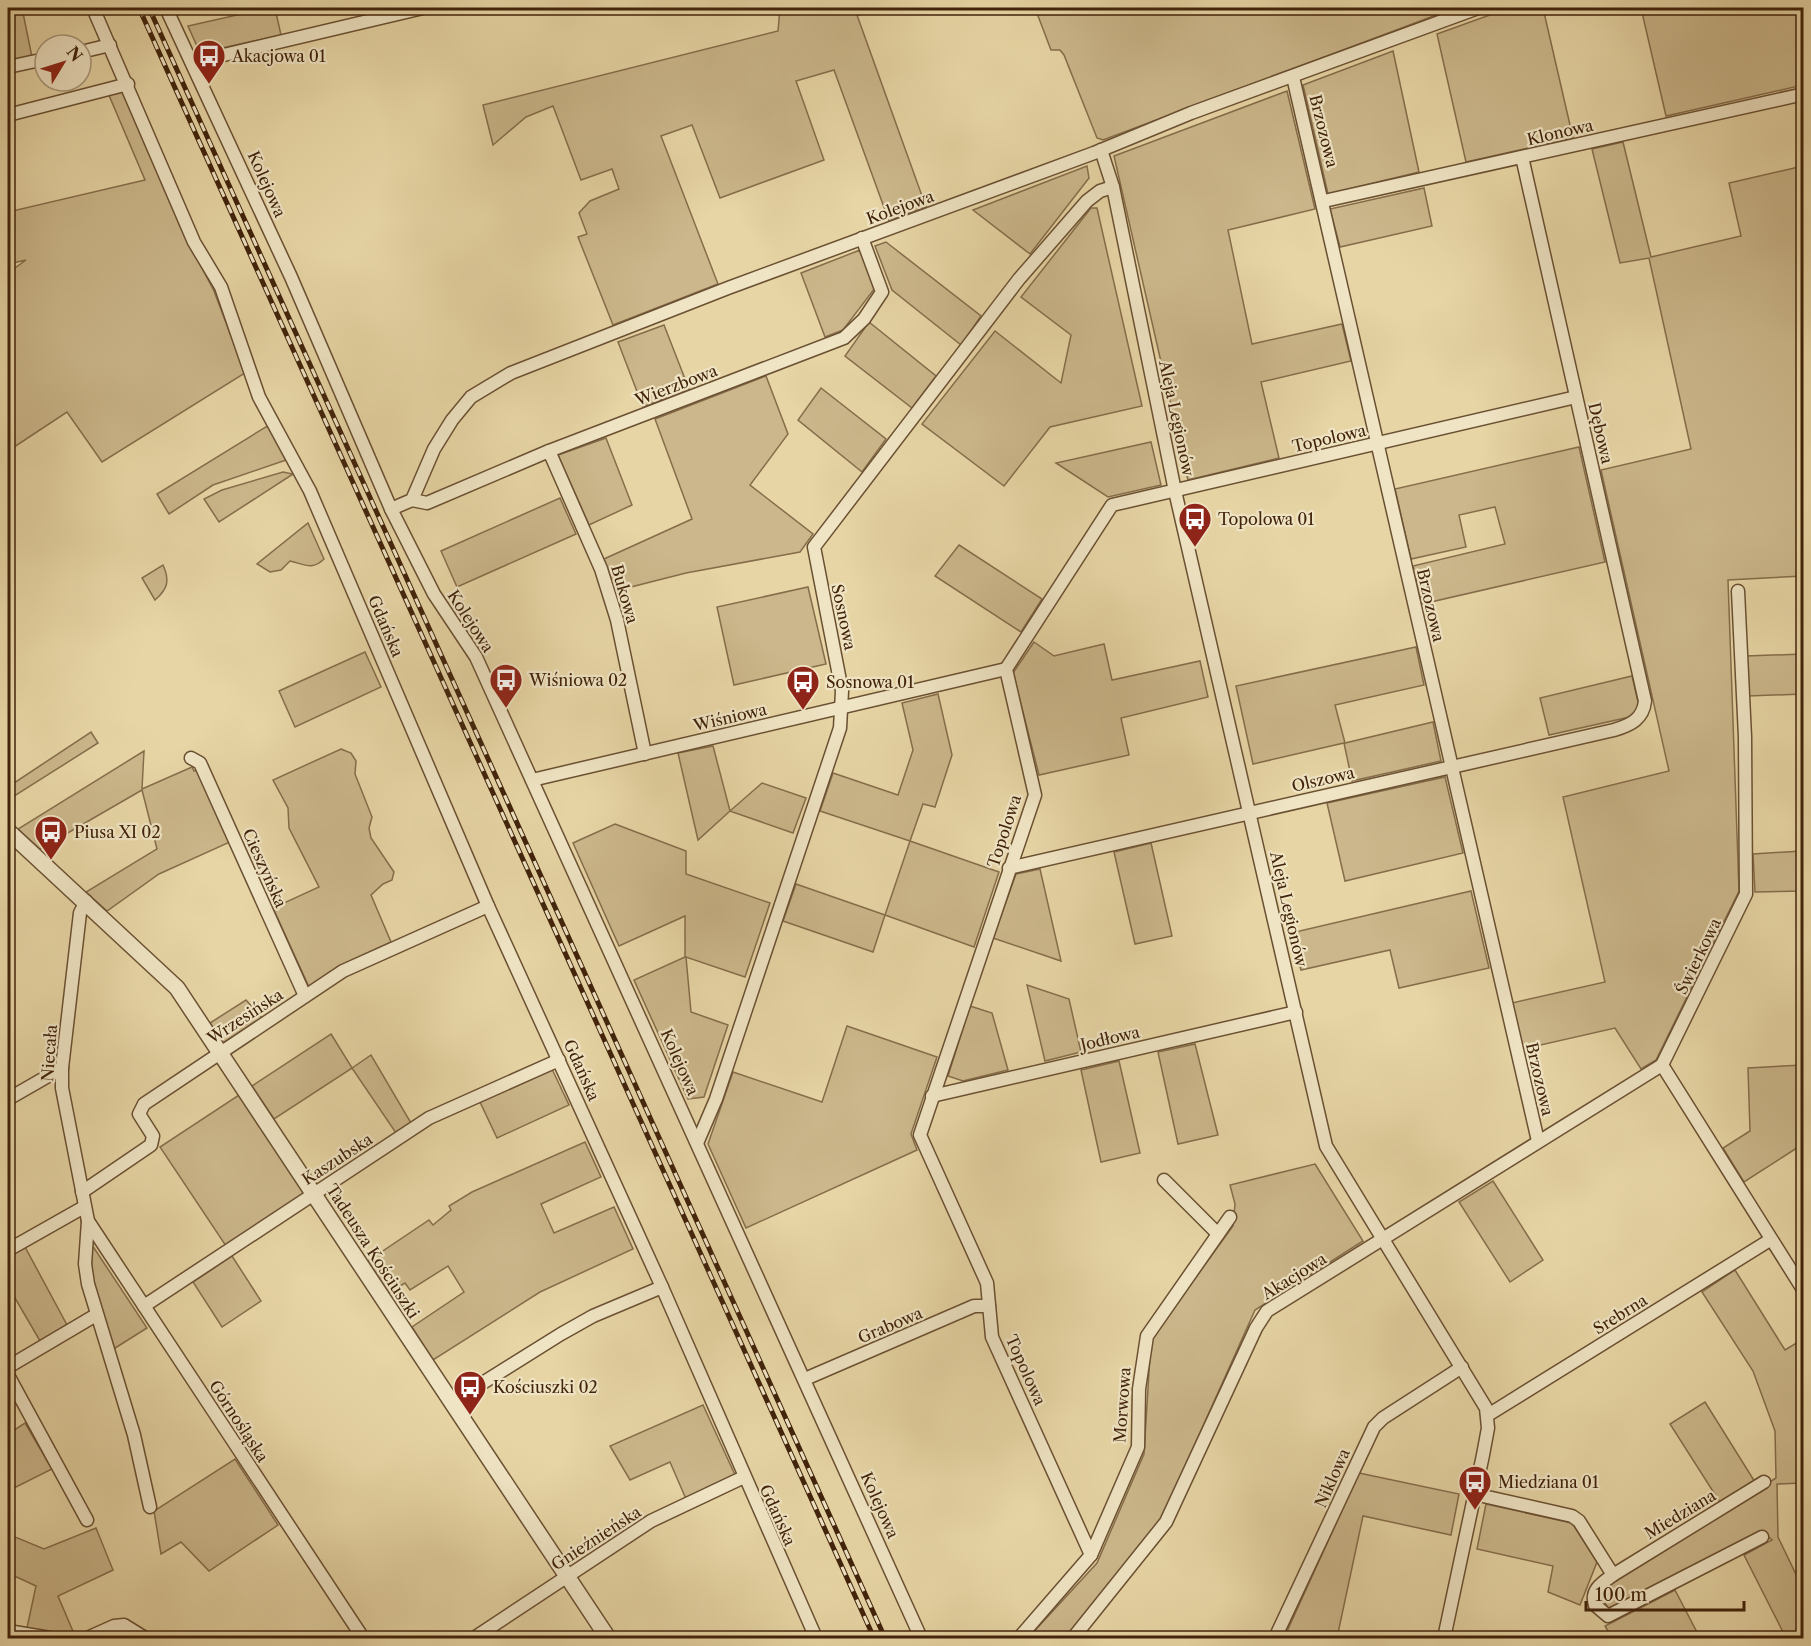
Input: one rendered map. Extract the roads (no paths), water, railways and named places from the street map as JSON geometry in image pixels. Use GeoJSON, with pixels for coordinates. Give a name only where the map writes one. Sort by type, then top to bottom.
{"type":"FeatureCollection","features":[{"type":"Feature","properties":{"kind":"street"},"geometry":{"type":"LineString","coordinates":[[8,115],[128,84],[93,8]]}},
{"type":"Feature","properties":{"kind":"street","name":"Kolejowa"},"geometry":{"type":"LineString","coordinates":[[166,8],[194,62],[391,509],[434,594],[472,649],[698,1141],[776,1321],[805,1379],[921,1638]]}},
{"type":"Feature","properties":{"kind":"street"},"geometry":{"type":"LineString","coordinates":[[194,62],[423,8]]}},
{"type":"Feature","properties":{"kind":"street","name":"Kolejowa"},"geometry":{"type":"LineString","coordinates":[[412,500],[434,449],[452,420],[471,397],[511,373],[862,238],[1101,150],[1191,113],[1478,8]]}},
{"type":"Feature","properties":{"kind":"street"},"geometry":{"type":"LineString","coordinates":[[93,49],[110,45]]}},
{"type":"Feature","properties":{"kind":"street"},"geometry":{"type":"LineString","coordinates":[[8,67],[33,62]]}},
{"type":"Feature","properties":{"kind":"street","name":"Brzozowa"},"geometry":{"type":"LineString","coordinates":[[1293,77],[1324,201],[1450,766],[1538,1141]]}},
{"type":"Feature","properties":{"kind":"street","name":"Gdańska"},"geometry":{"type":"LineString","coordinates":[[128,84],[194,242],[221,287],[259,397],[303,476],[321,514],[488,906],[662,1287],[816,1638]]}},
{"type":"Feature","properties":{"kind":"street","name":"Klonowa"},"geometry":{"type":"LineString","coordinates":[[1324,201],[1803,94]]}},
{"type":"Feature","properties":{"kind":"street","name":"Aleja Legionów"},"geometry":{"type":"LineString","coordinates":[[1101,150],[1113,187],[1175,491],[1329,1154],[1484,1402],[1488,1415]]}},
{"type":"Feature","properties":{"kind":"street","name":"Dębowa"},"geometry":{"type":"LineString","coordinates":[[1522,157],[1645,701],[1641,715]]}},
{"type":"Feature","properties":{"kind":"street","name":"Sosnowa"},"geometry":{"type":"LineString","coordinates":[[698,1141],[716,1099],[840,728],[843,708],[842,691],[814,547],[1018,279],[1087,201],[1100,191],[1113,187]]}},
{"type":"Feature","properties":{"kind":"street","name":"Wierzbowa"},"geometry":{"type":"LineString","coordinates":[[412,500],[427,503],[549,451],[844,338],[864,319],[882,292],[862,238]]}},
{"type":"Feature","properties":{"kind":"street","name":"Topolowa"},"geometry":{"type":"LineString","coordinates":[[1091,1555],[992,1337],[987,1284],[920,1134],[1035,795],[1006,669],[1112,505],[1576,398]]}},
{"type":"Feature","properties":{"kind":"street","name":"Bukowa"},"geometry":{"type":"LineString","coordinates":[[549,451],[601,570],[617,620],[645,754]]}},
{"type":"Feature","properties":{"kind":"street"},"geometry":{"type":"LineString","coordinates":[[391,509],[412,500]]}},
{"type":"Feature","properties":{"kind":"street","name":"Świerkowa"},"geometry":{"type":"LineString","coordinates":[[1662,1065],[1746,894],[1745,737],[1738,591]]}},
{"type":"Feature","properties":{"kind":"street","name":"Wiśniowa"},"geometry":{"type":"LineString","coordinates":[[532,780],[1006,669]]}},
{"type":"Feature","properties":{"kind":"street","name":"Olszowa"},"geometry":{"type":"LineString","coordinates":[[1010,868],[1614,730],[1633,723],[1641,715]]}},
{"type":"Feature","properties":{"kind":"street","name":"Cieszyńska"},"geometry":{"type":"LineString","coordinates":[[190,758],[200,763],[305,996]]}},
{"type":"Feature","properties":{"kind":"street","name":"Tadeusza Kościuszki"},"geometry":{"type":"LineString","coordinates":[[8,831],[170,979],[608,1638]]}},
{"type":"Feature","properties":{"kind":"street","name":"Niecała"},"geometry":{"type":"LineString","coordinates":[[86,901],[80,913],[62,1068],[62,1088],[88,1221],[85,1264],[96,1315],[134,1435],[150,1507]]}},
{"type":"Feature","properties":{"kind":"street","name":"Wrzesińska"},"geometry":{"type":"LineString","coordinates":[[82,1192],[152,1145],[153,1137],[139,1114],[141,1106],[344,971],[488,906]]}},
{"type":"Feature","properties":{"kind":"street","name":"Jodłowa"},"geometry":{"type":"LineString","coordinates":[[932,1096],[1296,1012]]}},
{"type":"Feature","properties":{"kind":"street","name":"Kaszubska"},"geometry":{"type":"LineString","coordinates":[[144,1306],[429,1118],[559,1060]]}},
{"type":"Feature","properties":{"kind":"street"},"geometry":{"type":"LineString","coordinates":[[1662,1065],[1803,1291]]}},
{"type":"Feature","properties":{"kind":"street","name":"Akacjowa"},"geometry":{"type":"LineString","coordinates":[[1073,1638],[1166,1522],[1264,1314],[1662,1065]]}},
{"type":"Feature","properties":{"kind":"street"},"geometry":{"type":"LineString","coordinates":[[8,1099],[62,1068]]}},
{"type":"Feature","properties":{"kind":"street"},"geometry":{"type":"LineString","coordinates":[[1164,1180],[1218,1233]]}},
{"type":"Feature","properties":{"kind":"street"},"geometry":{"type":"LineString","coordinates":[[8,1250],[84,1207]]}},
{"type":"Feature","properties":{"kind":"street","name":"Morwowa"},"geometry":{"type":"LineString","coordinates":[[1019,1638],[1091,1555],[1138,1447],[1139,1389],[1147,1336],[1230,1217]]}},
{"type":"Feature","properties":{"kind":"street","name":"Górnośląska"},"geometry":{"type":"LineString","coordinates":[[88,1221],[363,1638]]}},
{"type":"Feature","properties":{"kind":"street","name":"Srebrna"},"geometry":{"type":"LineString","coordinates":[[1488,1415],[1770,1240]]}},
{"type":"Feature","properties":{"kind":"street"},"geometry":{"type":"LineString","coordinates":[[452,1402],[593,1316],[662,1287]]}},
{"type":"Feature","properties":{"kind":"street","name":"Grabowa"},"geometry":{"type":"LineString","coordinates":[[805,1379],[974,1306],[989,1306]]}},
{"type":"Feature","properties":{"kind":"street"},"geometry":{"type":"LineString","coordinates":[[8,1367],[96,1315]]}},
{"type":"Feature","properties":{"kind":"street","name":"Niklowa"},"geometry":{"type":"LineString","coordinates":[[1275,1638],[1374,1427],[1383,1418],[1462,1367]]}},
{"type":"Feature","properties":{"kind":"street"},"geometry":{"type":"LineString","coordinates":[[8,1375],[87,1520]]}},
{"type":"Feature","properties":{"kind":"street"},"geometry":{"type":"LineString","coordinates":[[1444,1638],[1488,1415]]}},
{"type":"Feature","properties":{"kind":"street","name":"Gnieźnieńska"},"geometry":{"type":"LineString","coordinates":[[474,1638],[651,1521],[744,1477]]}},
{"type":"Feature","properties":{"kind":"street","name":"Miedziana"},"geometry":{"type":"LineString","coordinates":[[1762,1537],[1608,1616],[1595,1605],[1594,1595],[1599,1585],[1764,1482]]}},
{"type":"Feature","properties":{"kind":"street"},"geometry":{"type":"LineString","coordinates":[[1474,1494],[1572,1516],[1587,1531],[1613,1575]]}},
{"type":"Feature","properties":{"kind":"street"},"geometry":{"type":"LineString","coordinates":[[87,1638],[124,1624],[145,1638]]}},
{"type":"Feature","properties":{"kind":"street"},"geometry":{"type":"LineString","coordinates":[[8,1631],[50,1638]]}},
{"type":"Feature","properties":{"kind":"railway"},"geometry":{"type":"LineString","coordinates":[[139,8],[874,1638]]}},
{"type":"Feature","properties":{"kind":"railway"},"geometry":{"type":"LineString","coordinates":[[149,8],[885,1638]]}},
{"type":"Feature","properties":{"kind":"place","name":"Akacjowa 01"},"geometry":{"type":"Point","coordinates":[209,85]}},
{"type":"Feature","properties":{"kind":"place","name":"Topolowa 01"},"geometry":{"type":"Point","coordinates":[1195,548]}},
{"type":"Feature","properties":{"kind":"place","name":"Wiśniowa 02"},"geometry":{"type":"Point","coordinates":[506,709]}},
{"type":"Feature","properties":{"kind":"place","name":"Sosnowa 01"},"geometry":{"type":"Point","coordinates":[803,711]}},
{"type":"Feature","properties":{"kind":"place","name":"Piusa XI 02"},"geometry":{"type":"Point","coordinates":[51,861]}},
{"type":"Feature","properties":{"kind":"place","name":"Kościuszki 02"},"geometry":{"type":"Point","coordinates":[470,1416]}},
{"type":"Feature","properties":{"kind":"place","name":"Miedziana 01"},"geometry":{"type":"Point","coordinates":[1475,1511]}}]}
